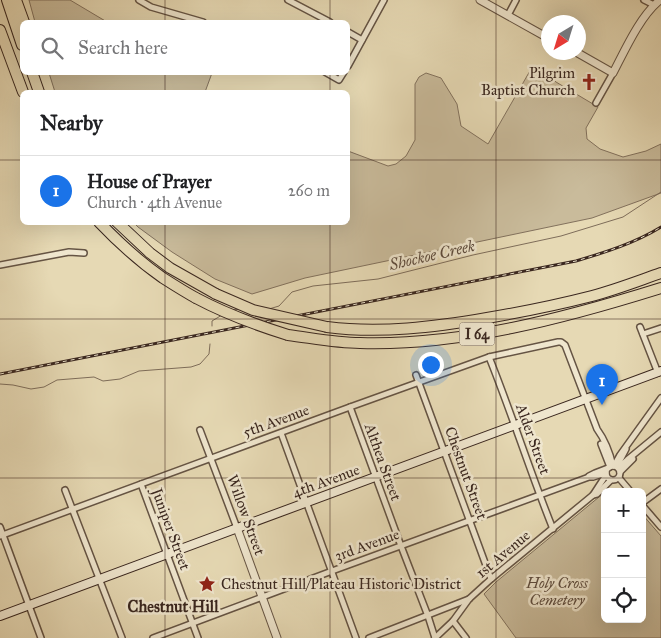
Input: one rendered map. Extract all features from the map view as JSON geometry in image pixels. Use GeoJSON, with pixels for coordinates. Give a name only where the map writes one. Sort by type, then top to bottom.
{"type":"FeatureCollection","features":[{"type":"Feature","properties":{"kind":"highway"},"geometry":{"type":"LineString","coordinates":[[7,0],[20,39]]}},
{"type":"Feature","properties":{"kind":"highway"},"geometry":{"type":"LineString","coordinates":[[16,0],[23,20]]}},
{"type":"Feature","properties":{"kind":"highway"},"geometry":{"type":"LineString","coordinates":[[0,30],[22,90]]}},
{"type":"Feature","properties":{"kind":"highway"},"geometry":{"type":"LineString","coordinates":[[33,75],[39,90]]}},
{"type":"Feature","properties":{"kind":"highway"},"geometry":{"type":"LineString","coordinates":[[37,75],[40,90]]}},
{"type":"Feature","properties":{"kind":"highway","name":"I 64"},"geometry":{"type":"LineString","coordinates":[[102,225],[140,261],[163,278],[215,308],[257,326],[288,335],[329,341],[360,343],[405,342],[458,337],[574,314],[661,288]]}},
{"type":"Feature","properties":{"kind":"highway","name":"I 64"},"geometry":{"type":"LineString","coordinates":[[119,225],[170,268],[216,294],[253,310],[347,330],[433,326],[527,311],[592,296],[661,273]]}},
{"type":"Feature","properties":{"kind":"main road","name":"4th Avenue"},"geometry":{"type":"LineString","coordinates":[[0,616],[659,372]]}},
{"type":"Feature","properties":{"kind":"street"},"geometry":{"type":"LineString","coordinates":[[139,0],[151,7],[197,20]]}},
{"type":"Feature","properties":{"kind":"street"},"geometry":{"type":"LineString","coordinates":[[288,0],[326,20]]}},
{"type":"Feature","properties":{"kind":"street"},"geometry":{"type":"LineString","coordinates":[[350,62],[383,0]]}},
{"type":"Feature","properties":{"kind":"street"},"geometry":{"type":"LineString","coordinates":[[480,0],[541,34]]}},
{"type":"Feature","properties":{"kind":"street"},"geometry":{"type":"LineString","coordinates":[[508,15],[516,0]]}},
{"type":"Feature","properties":{"kind":"street"},"geometry":{"type":"LineString","coordinates":[[596,103],[641,22],[649,2],[660,0]]}},
{"type":"Feature","properties":{"kind":"street"},"geometry":{"type":"LineString","coordinates":[[350,33],[362,40]]}},
{"type":"Feature","properties":{"kind":"street"},"geometry":{"type":"LineString","coordinates":[[586,58],[613,73]]}},
{"type":"Feature","properties":{"kind":"street"},"geometry":{"type":"LineString","coordinates":[[331,75],[340,80],[342,75]]}},
{"type":"Feature","properties":{"kind":"street"},"geometry":{"type":"LineString","coordinates":[[0,265],[69,252],[84,254]]}},
{"type":"Feature","properties":{"kind":"street"},"geometry":{"type":"LineString","coordinates":[[640,327],[659,372]]}},
{"type":"Feature","properties":{"kind":"street"},"geometry":{"type":"LineString","coordinates":[[643,334],[661,328]]}},
{"type":"Feature","properties":{"kind":"street","name":"5th Avenue"},"geometry":{"type":"LineString","coordinates":[[1,536],[489,357],[558,342],[563,343],[586,399]]}},
{"type":"Feature","properties":{"kind":"street","name":"Alder Street"},"geometry":{"type":"LineString","coordinates":[[489,357],[553,529]]}},
{"type":"Feature","properties":{"kind":"street","name":"Chestnut Street"},"geometry":{"type":"LineString","coordinates":[[416,375],[492,579]]}},
{"type":"Feature","properties":{"kind":"street","name":"1st Avenue"},"geometry":{"type":"LineString","coordinates":[[593,495],[613,470],[620,455],[661,398]]}},
{"type":"Feature","properties":{"kind":"street"},"geometry":{"type":"LineString","coordinates":[[586,399],[597,434],[613,470],[628,488]]}},
{"type":"Feature","properties":{"kind":"street","name":"Althea Street"},"geometry":{"type":"LineString","coordinates":[[350,407],[435,638]]}},
{"type":"Feature","properties":{"kind":"street","name":"Willow Street"},"geometry":{"type":"LineString","coordinates":[[200,430],[277,638]]}},
{"type":"Feature","properties":{"kind":"street"},"geometry":{"type":"LineString","coordinates":[[613,470],[636,454],[661,432]]}},
{"type":"Feature","properties":{"kind":"street"},"geometry":{"type":"LineString","coordinates":[[280,433],[356,638]]}},
{"type":"Feature","properties":{"kind":"street","name":"1st Avenue"},"geometry":{"type":"LineString","coordinates":[[435,638],[453,621],[469,599],[611,480],[616,480],[613,470]]}},
{"type":"Feature","properties":{"kind":"street","name":"3rd Avenue"},"geometry":{"type":"LineString","coordinates":[[153,638],[332,570],[589,477],[595,473],[613,470]]}},
{"type":"Feature","properties":{"kind":"street","name":"Juniper Street"},"geometry":{"type":"LineString","coordinates":[[141,484],[198,638]]}},
{"type":"Feature","properties":{"kind":"street"},"geometry":{"type":"LineString","coordinates":[[646,501],[661,489]]}},
{"type":"Feature","properties":{"kind":"street"},"geometry":{"type":"LineString","coordinates":[[66,490],[122,638]]}},
{"type":"Feature","properties":{"kind":"street"},"geometry":{"type":"LineString","coordinates":[[646,509],[661,527]]}},
{"type":"Feature","properties":{"kind":"street"},"geometry":{"type":"LineString","coordinates":[[0,527],[1,536],[42,638]]}},
{"type":"Feature","properties":{"kind":"street"},"geometry":{"type":"LineString","coordinates":[[369,638],[469,599]]}},
{"type":"Feature","properties":{"kind":"street"},"geometry":{"type":"LineString","coordinates":[[453,621],[466,638]]}},
{"type":"Feature","properties":{"kind":"green space"},"geometry":{"type":"Polygon","coordinates":[[[29,0],[70,0],[104,20],[34,20],[29,0]]]}},
{"type":"Feature","properties":{"kind":"green space"},"geometry":{"type":"Polygon","coordinates":[[[531,69],[546,73],[556,82],[598,107],[586,128],[587,139],[600,149],[623,157],[646,151],[661,144],[661,193],[592,218],[305,278],[252,294],[215,279],[172,252],[136,225],[350,225],[350,152],[388,166],[396,164],[406,156],[415,140],[415,84],[419,77],[426,73],[441,78],[457,104],[461,126],[488,144],[531,69]]]}},
{"type":"Feature","properties":{"kind":"green space"},"geometry":{"type":"Polygon","coordinates":[[[50,75],[211,75],[206,90],[54,90],[50,75]]]}},
{"type":"Feature","properties":{"kind":"green space","name":"Holy Cross Cemetery"},"geometry":{"type":"Polygon","coordinates":[[[601,495],[601,623],[646,623],[646,519],[661,536],[661,638],[516,638],[484,594],[601,495]]]}},
{"type":"Feature","properties":{"kind":"waterway","name":"Shockoe Creek"},"geometry":{"type":"LineString","coordinates":[[269,309],[279,306],[292,292],[313,286],[378,279],[473,255],[561,236],[623,217],[661,192]]}},
{"type":"Feature","properties":{"kind":"waterway","name":"Shockoe Creek"},"geometry":{"type":"LineString","coordinates":[[232,310],[240,309]]}},
{"type":"Feature","properties":{"kind":"waterway","name":"Shockoe Creek"},"geometry":{"type":"LineString","coordinates":[[212,326],[212,321],[222,315]]}},
{"type":"Feature","properties":{"kind":"waterway","name":"Shockoe Creek"},"geometry":{"type":"LineString","coordinates":[[0,384],[31,389],[44,387],[57,380],[94,377],[103,381],[120,379],[139,371],[191,367],[200,364],[209,354],[210,344]]}},
{"type":"Feature","properties":{"kind":"railway"},"geometry":{"type":"LineString","coordinates":[[0,374],[576,261],[609,251],[661,227]]}},
{"type":"Feature","properties":{"kind":"place","name":"Pilgrim Baptist Church"},"geometry":{"type":"Point","coordinates":[589,82]}},
{"type":"Feature","properties":{"kind":"place","name":"House of Prayer"},"geometry":{"type":"Point","coordinates":[602,405]}},
{"type":"Feature","properties":{"kind":"place","name":"Chestnut Hill/Plateau Historic District"},"geometry":{"type":"Point","coordinates":[207,584]}},
{"type":"Feature","properties":{"kind":"district","name":"Chestnut Hill"},"geometry":{"type":"Point","coordinates":[173,606]}}]}
